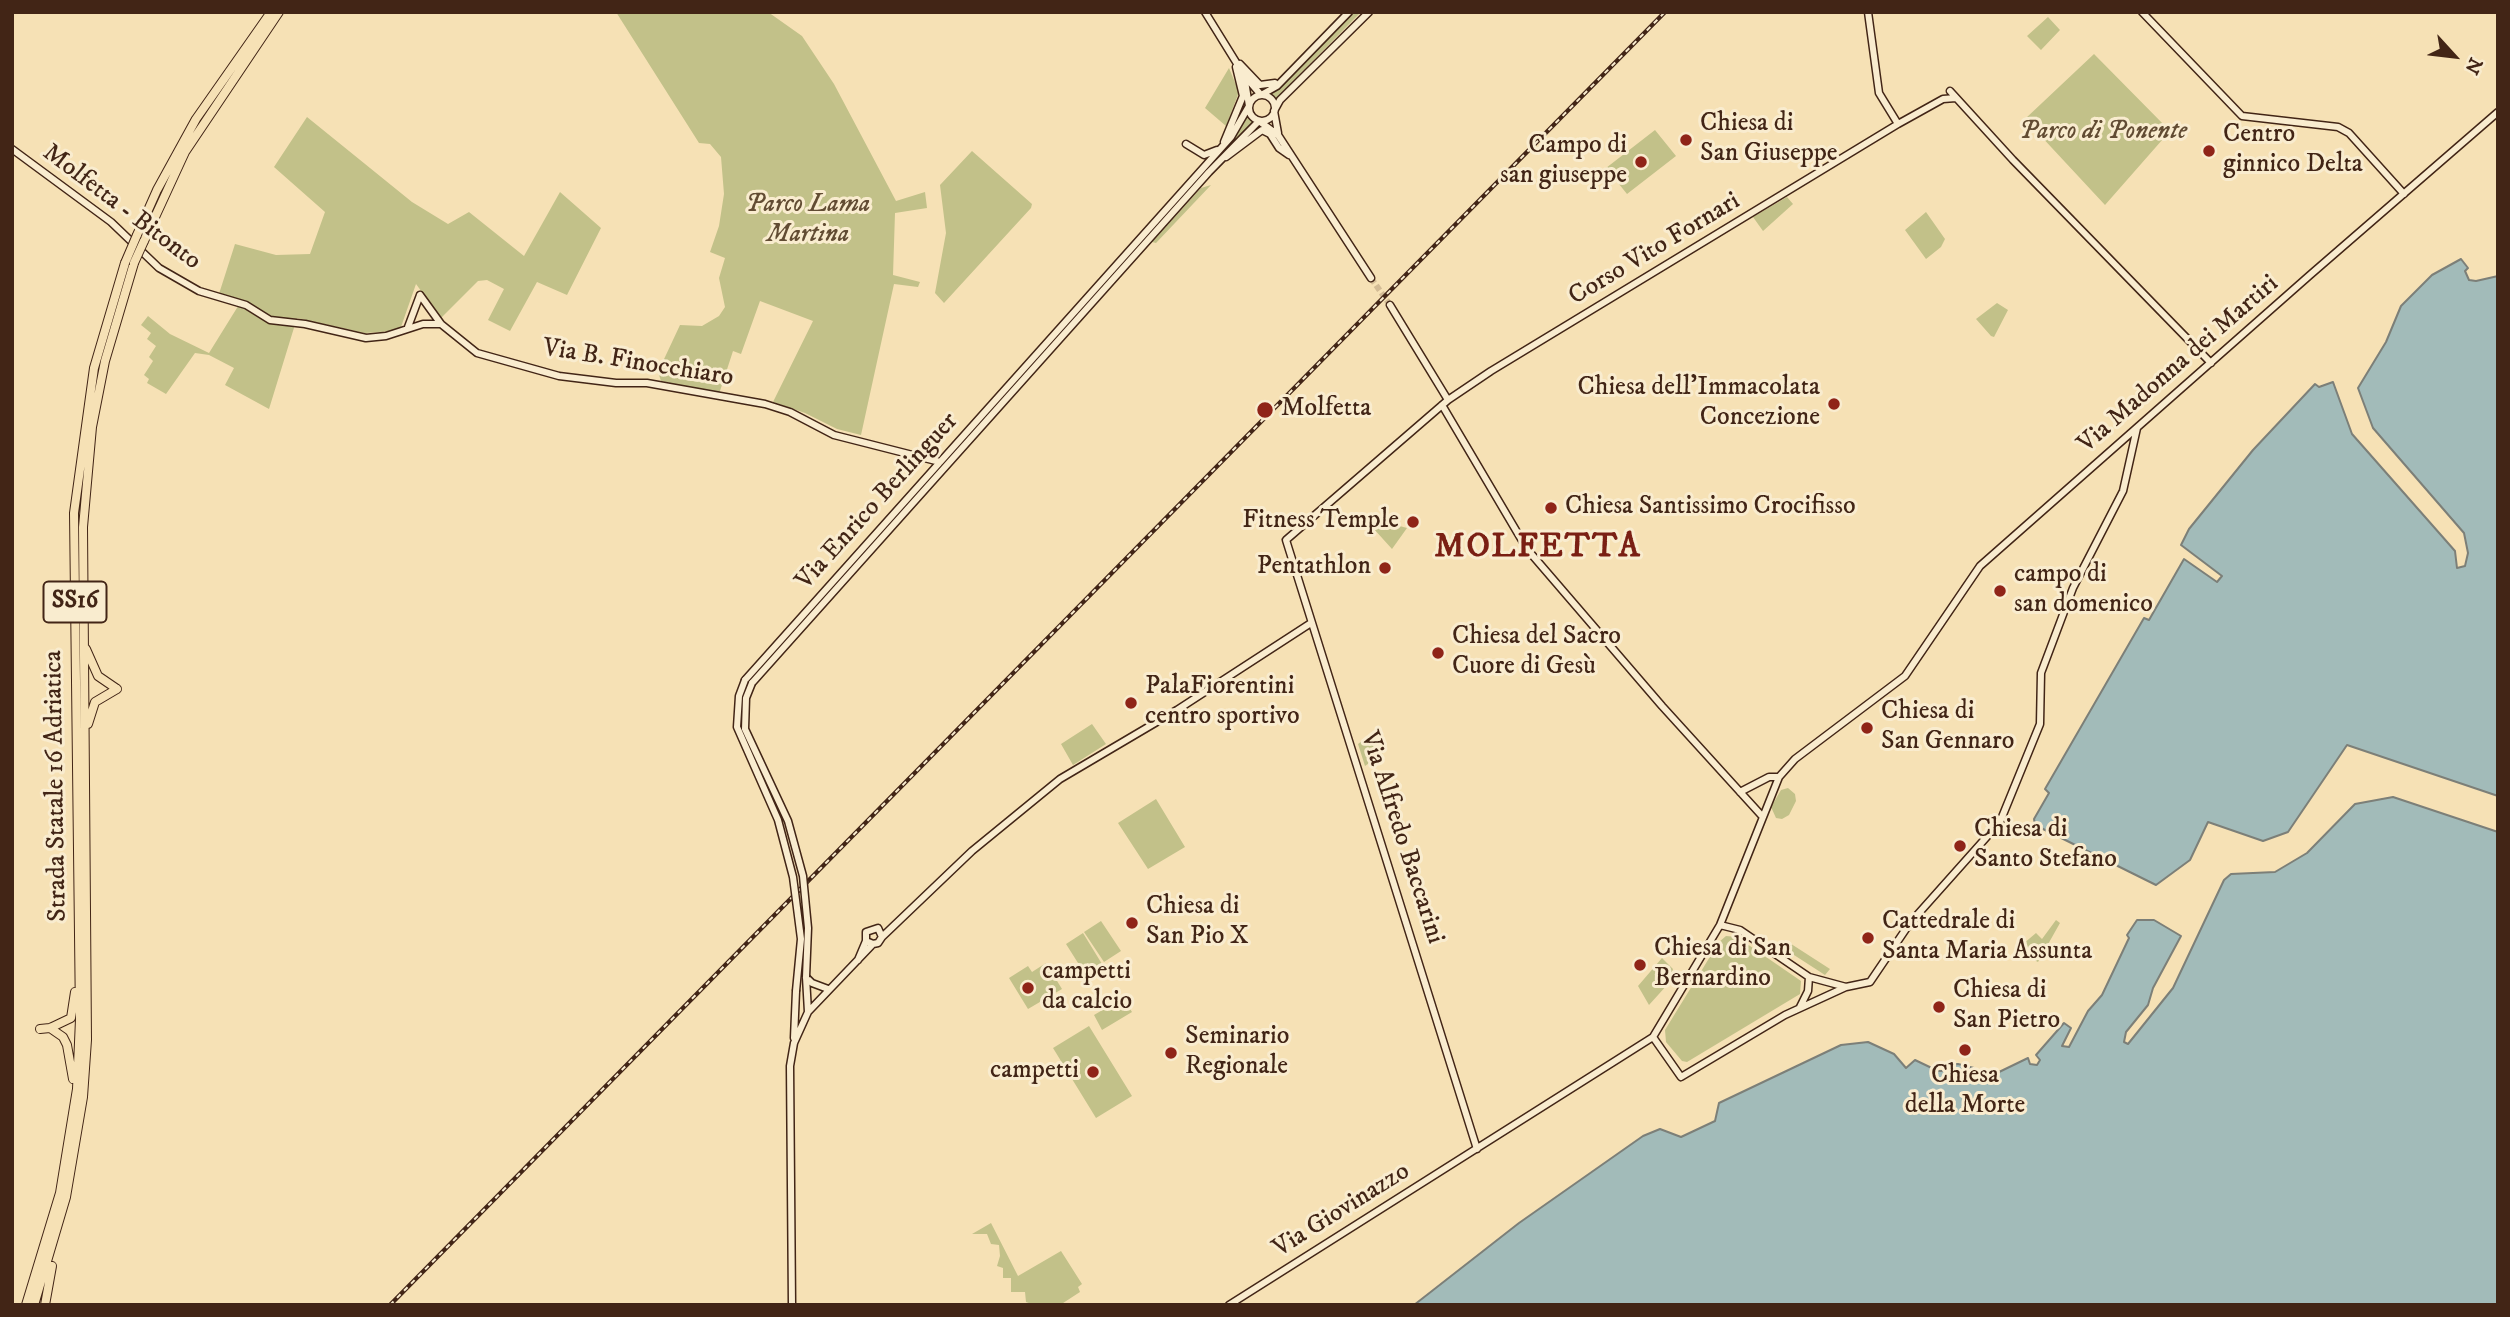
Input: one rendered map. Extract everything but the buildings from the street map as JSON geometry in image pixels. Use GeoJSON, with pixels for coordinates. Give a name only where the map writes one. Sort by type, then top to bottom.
{"type":"FeatureCollection","features":[{"type":"Feature","properties":{"kind":"highway","name":"Strada Statale 16 Adriatica"},"geometry":{"type":"LineString","coordinates":[[26,1305],[57,1207],[75,1107],[80,1037],[80,947],[74,513],[94,368],[137,238],[157,190],[196,119],[271,12]]}},
{"type":"Feature","properties":{"kind":"highway","name":"Strada Statale 16 Adriatica"},"geometry":{"type":"LineString","coordinates":[[137,238],[192,141],[279,12]]}},
{"type":"Feature","properties":{"kind":"highway","name":"Strada Statale 16 Adriatica"},"geometry":{"type":"LineString","coordinates":[[34,1305],[63,1209],[79,1128],[87,1053],[83,527],[92,427],[129,263]]}},
{"type":"Feature","properties":{"kind":"highway","name":"SS16"},"geometry":{"type":"LineString","coordinates":[[83,638],[98,676],[117,689],[95,702],[84,740]]}},
{"type":"Feature","properties":{"kind":"highway"},"geometry":{"type":"LineString","coordinates":[[40,1029],[67,1022],[73,1014],[80,947]]}},
{"type":"Feature","properties":{"kind":"highway"},"geometry":{"type":"LineString","coordinates":[[50,1028],[63,1037],[73,1063],[75,1107]]}},
{"type":"Feature","properties":{"kind":"highway","name":"SS16"},"geometry":{"type":"LineString","coordinates":[[46,1305],[63,1209]]}},
{"type":"Feature","properties":{"kind":"street"},"geometry":{"type":"LineString","coordinates":[[1205,12],[1244,75],[1261,95],[1270,98],[1278,135]]}},
{"type":"Feature","properties":{"kind":"street"},"geometry":{"type":"LineString","coordinates":[[1249,106],[1252,99],[1288,75],[1349,12]]}},
{"type":"Feature","properties":{"kind":"street"},"geometry":{"type":"LineString","coordinates":[[1259,121],[1269,119],[1280,100],[1369,12]]}},
{"type":"Feature","properties":{"kind":"street"},"geometry":{"type":"LineString","coordinates":[[1868,12],[1879,93],[1898,124]]}},
{"type":"Feature","properties":{"kind":"street"},"geometry":{"type":"LineString","coordinates":[[2142,12],[2242,116],[2339,127],[2349,132],[2404,194]]}},
{"type":"Feature","properties":{"kind":"street"},"geometry":{"type":"LineString","coordinates":[[1234,58],[1261,85],[1273,84],[1288,75]]}},
{"type":"Feature","properties":{"kind":"street"},"geometry":{"type":"LineString","coordinates":[[1186,144],[1198,153],[1208,156],[1223,142],[1243,96],[1234,58]]}},
{"type":"Feature","properties":{"kind":"street"},"geometry":{"type":"LineString","coordinates":[[1244,75],[1250,114],[1278,135],[1371,278]]}},
{"type":"Feature","properties":{"kind":"street"},"geometry":{"type":"LineString","coordinates":[[1950,91],[2211,363]]}},
{"type":"Feature","properties":{"kind":"street","name":"Corso Vito Fornari"},"geometry":{"type":"LineString","coordinates":[[1286,540],[1445,402],[1898,124],[1943,99],[1956,98]]}},
{"type":"Feature","properties":{"kind":"street","name":"Via Enrico Berlinguer"},"geometry":{"type":"LineString","coordinates":[[794,1043],[801,939],[793,877],[778,820],[737,727],[739,696],[937,461],[1217,154],[1237,130],[1249,106]]}},
{"type":"Feature","properties":{"kind":"street","name":"Via Madonna dei Martiri"},"geometry":{"type":"LineString","coordinates":[[1779,777],[1795,759],[1894,685],[1925,650],[1980,566],[2498,112]]}},
{"type":"Feature","properties":{"kind":"street","name":"Via Enrico Berlinguer"},"geometry":{"type":"LineString","coordinates":[[749,681],[1209,172],[1259,121]]}},
{"type":"Feature","properties":{"kind":"street"},"geometry":{"type":"LineString","coordinates":[[1209,172],[1262,130],[1267,131],[1279,148],[1291,156]]}},
{"type":"Feature","properties":{"kind":"street","name":"Molfetta - Bitonto"},"geometry":{"type":"LineString","coordinates":[[12,149],[137,238],[159,268],[199,291],[246,304],[270,320],[305,324],[366,338],[386,336],[408,327],[441,324]]}},
{"type":"Feature","properties":{"kind":"street","name":"Via B. Finocchiaro"},"geometry":{"type":"LineString","coordinates":[[408,327],[419,295],[441,324],[477,353],[559,376],[616,383],[647,383],[774,407],[809,420],[834,435],[847,439],[937,461],[950,461]]}},
{"type":"Feature","properties":{"kind":"street"},"geometry":{"type":"LineString","coordinates":[[1390,305],[1527,549],[1762,816]]}},
{"type":"Feature","properties":{"kind":"street"},"geometry":{"type":"LineString","coordinates":[[1740,792],[1769,777],[1779,777],[1720,925],[1654,1037],[1681,1077],[1799,1009],[1846,987],[1870,982],[1910,923],[2000,822],[2040,724],[2041,673],[2087,559],[2123,491],[2137,428]]}},
{"type":"Feature","properties":{"kind":"street","name":"Via Alfredo Baccarini"},"geometry":{"type":"LineString","coordinates":[[1286,540],[1476,1150]]}},
{"type":"Feature","properties":{"kind":"street"},"geometry":{"type":"LineString","coordinates":[[869,942],[882,937],[972,851],[1078,768],[1167,716],[1311,623]]}},
{"type":"Feature","properties":{"kind":"street"},"geometry":{"type":"LineString","coordinates":[[749,681],[745,729],[788,821],[803,876],[808,928],[808,1012]]}},
{"type":"Feature","properties":{"kind":"street"},"geometry":{"type":"LineString","coordinates":[[792,1305],[790,1066],[794,1043],[808,1012],[858,960],[869,942],[870,928],[894,925]]}},
{"type":"Feature","properties":{"kind":"street"},"geometry":{"type":"LineString","coordinates":[[1720,925],[1740,930],[1809,977],[1846,987]]}},
{"type":"Feature","properties":{"kind":"street"},"geometry":{"type":"LineString","coordinates":[[878,928],[882,937]]}},
{"type":"Feature","properties":{"kind":"street"},"geometry":{"type":"LineString","coordinates":[[806,977],[812,983],[828,989]]}},
{"type":"Feature","properties":{"kind":"street"},"geometry":{"type":"LineString","coordinates":[[1799,1009],[1808,990],[1809,977]]}},
{"type":"Feature","properties":{"kind":"street"},"geometry":{"type":"LineString","coordinates":[[796,991],[800,1006],[808,1012]]}},
{"type":"Feature","properties":{"kind":"street","name":"Via Giovinazzo"},"geometry":{"type":"LineString","coordinates":[[1229,1305],[1654,1037]]}},
{"type":"Feature","properties":{"kind":"green space","name":"Parco Lama Martina"},"geometry":{"type":"Polygon","coordinates":[[[616,12],[768,12],[802,36],[834,84],[896,201],[925,192],[927,208],[895,213],[893,275],[920,282],[918,287],[894,284],[861,435],[837,429],[805,413],[773,402],[813,321],[760,301],[741,354],[733,351],[719,394],[661,381],[658,372],[680,325],[702,326],[719,316],[725,307],[719,278],[725,258],[710,252],[719,226],[724,194],[721,157],[710,144],[699,143],[616,12]]]}},
{"type":"Feature","properties":{"kind":"green space"},"geometry":{"type":"Polygon","coordinates":[[[1354,12],[1361,12],[1283,91],[1277,101],[1268,94],[1354,12]]]}},
{"type":"Feature","properties":{"kind":"green space"},"geometry":{"type":"Polygon","coordinates":[[[2048,17],[2060,30],[2041,50],[2027,36],[2048,17]]]}},
{"type":"Feature","properties":{"kind":"green space","name":"Parco di Ponente"},"geometry":{"type":"Polygon","coordinates":[[[2094,54],[2170,131],[2105,205],[2025,119],[2094,54]]]}},
{"type":"Feature","properties":{"kind":"green space"},"geometry":{"type":"Polygon","coordinates":[[[1229,68],[1239,92],[1226,126],[1205,108],[1229,68]]]}},
{"type":"Feature","properties":{"kind":"green space"},"geometry":{"type":"Polygon","coordinates":[[[1247,116],[1254,123],[1237,137],[957,448],[1232,139],[1247,116]]]}},
{"type":"Feature","properties":{"kind":"green space"},"geometry":{"type":"Polygon","coordinates":[[[307,117],[412,202],[448,224],[469,212],[524,256],[560,192],[601,228],[567,295],[537,282],[510,331],[488,320],[504,289],[487,280],[478,281],[441,318],[416,284],[401,327],[393,331],[365,333],[297,318],[269,409],[225,385],[234,368],[209,355],[195,353],[166,394],[147,383],[149,379],[144,375],[153,361],[149,357],[156,346],[147,339],[151,333],[141,325],[148,316],[170,334],[209,353],[240,303],[218,297],[235,244],[276,255],[310,254],[325,212],[274,167],[307,117]]]}},
{"type":"Feature","properties":{"kind":"green space","name":"Campo di san giuseppe"},"geometry":{"type":"Polygon","coordinates":[[[1655,130],[1676,156],[1627,194],[1606,168],[1655,130]]]}},
{"type":"Feature","properties":{"kind":"green space"},"geometry":{"type":"Polygon","coordinates":[[[972,151],[1032,204],[944,303],[935,293],[946,233],[940,185],[972,151]]]}},
{"type":"Feature","properties":{"kind":"green space"},"geometry":{"type":"Polygon","coordinates":[[[1211,185],[1156,243],[1152,242],[1201,188],[1211,185]]]}},
{"type":"Feature","properties":{"kind":"green space"},"geometry":{"type":"Polygon","coordinates":[[[1787,197],[1793,204],[1763,231],[1753,217],[1787,197]]]}},
{"type":"Feature","properties":{"kind":"green space"},"geometry":{"type":"Polygon","coordinates":[[[1926,212],[1945,239],[1941,247],[1926,259],[1905,230],[1926,212]]]}},
{"type":"Feature","properties":{"kind":"green space"},"geometry":{"type":"Polygon","coordinates":[[[1997,303],[2008,310],[1994,337],[1976,319],[1997,303]]]}},
{"type":"Feature","properties":{"kind":"green space"},"geometry":{"type":"Polygon","coordinates":[[[1364,518],[1407,528],[1392,549],[1364,518]]]}},
{"type":"Feature","properties":{"kind":"green space"},"geometry":{"type":"Polygon","coordinates":[[[1092,724],[1106,744],[1073,765],[1061,744],[1092,724]]]}},
{"type":"Feature","properties":{"kind":"green space"},"geometry":{"type":"Polygon","coordinates":[[[1367,737],[1383,753],[1365,766],[1358,744],[1367,737]]]}},
{"type":"Feature","properties":{"kind":"green space"},"geometry":{"type":"Polygon","coordinates":[[[1788,788],[1795,794],[1796,801],[1789,815],[1782,819],[1776,818],[1771,807],[1781,790],[1788,788]]]}},
{"type":"Feature","properties":{"kind":"green space"},"geometry":{"type":"Polygon","coordinates":[[[1156,799],[1185,847],[1148,869],[1118,823],[1156,799]]]}},
{"type":"Feature","properties":{"kind":"green space"},"geometry":{"type":"Polygon","coordinates":[[[2056,920],[2060,923],[2038,962],[2023,944],[2036,933],[2042,939],[2056,920]]]}},
{"type":"Feature","properties":{"kind":"green space","name":"campetti da calcio"},"geometry":{"type":"Polygon","coordinates":[[[1101,921],[1121,951],[1104,962],[1084,932],[1101,921]]]}},
{"type":"Feature","properties":{"kind":"green space"},"geometry":{"type":"Polygon","coordinates":[[[1083,933],[1102,964],[1085,974],[1066,944],[1083,933]]]}},
{"type":"Feature","properties":{"kind":"green space"},"geometry":{"type":"Polygon","coordinates":[[[1726,936],[1737,937],[1801,981],[1800,994],[1687,1062],[1682,1061],[1666,1042],[1665,1030],[1719,942],[1726,936]]]}},
{"type":"Feature","properties":{"kind":"green space"},"geometry":{"type":"Polygon","coordinates":[[[1785,940],[1830,969],[1825,975],[1780,946],[1785,940]]]}},
{"type":"Feature","properties":{"kind":"green space"},"geometry":{"type":"Polygon","coordinates":[[[1662,958],[1673,969],[1668,984],[1649,1005],[1638,986],[1662,958]]]}},
{"type":"Feature","properties":{"kind":"green space","name":"campetti da calcio"},"geometry":{"type":"Polygon","coordinates":[[[1046,963],[1062,989],[1028,1009],[1009,978],[1028,966],[1032,972],[1046,963]]]}},
{"type":"Feature","properties":{"kind":"green space"},"geometry":{"type":"Polygon","coordinates":[[[1123,998],[1132,1012],[1102,1030],[1094,1015],[1123,998]]]}},
{"type":"Feature","properties":{"kind":"green space","name":"campetti"},"geometry":{"type":"Polygon","coordinates":[[[1089,1026],[1132,1096],[1096,1118],[1053,1048],[1089,1026]]]}},
{"type":"Feature","properties":{"kind":"green space"},"geometry":{"type":"Polygon","coordinates":[[[991,1223],[1018,1276],[1061,1251],[1082,1284],[1078,1287],[1080,1292],[1060,1305],[1034,1305],[1026,1302],[1025,1292],[1011,1292],[1011,1278],[1003,1278],[1003,1268],[997,1266],[999,1245],[991,1244],[987,1234],[972,1234],[991,1223]]]}},
{"type":"Feature","properties":{"kind":"water"},"geometry":{"type":"Polygon","coordinates":[[[2461,259],[2468,268],[2465,271],[2469,280],[2498,276],[2498,796],[2347,745],[2288,832],[2263,841],[2208,822],[2190,860],[2156,885],[2035,825],[2034,819],[2049,793],[2045,789],[2144,618],[2149,620],[2184,559],[2217,582],[2222,576],[2181,545],[2189,529],[2253,450],[2315,384],[2319,387],[2333,382],[2352,434],[2455,551],[2457,568],[2465,566],[2468,553],[2464,533],[2373,428],[2358,388],[2386,342],[2401,306],[2432,275],[2461,259]]]}},
{"type":"Feature","properties":{"kind":"water"},"geometry":{"type":"Polygon","coordinates":[[[2393,797],[2498,832],[2498,1305],[1414,1305],[1519,1223],[1643,1136],[1660,1129],[1681,1137],[1715,1121],[1719,1103],[1841,1045],[1868,1042],[1894,1054],[1906,1068],[1915,1060],[1938,1071],[1944,1071],[1946,1065],[1958,1064],[1974,1068],[1979,1073],[1997,1073],[2028,1058],[2030,1064],[2037,1065],[2040,1060],[2036,1055],[2064,1023],[2071,1028],[2062,1046],[2069,1047],[2088,1011],[2102,995],[2129,938],[2127,935],[2137,920],[2154,920],[2181,936],[2153,988],[2148,1005],[2126,1032],[2124,1042],[2128,1044],[2173,988],[2224,880],[2231,874],[2275,872],[2307,853],[2355,804],[2393,797]]]}},
{"type":"Feature","properties":{"kind":"tunnel"},"geometry":{"type":"LineString","coordinates":[[1371,278],[1390,305]]}},
{"type":"Feature","properties":{"kind":"railway"},"geometry":{"type":"LineString","coordinates":[[390,1305],[1665,12]]}},
{"type":"Feature","properties":{"kind":"place","name":"Chiesa di San Giuseppe"},"geometry":{"type":"Point","coordinates":[1686,140]}},
{"type":"Feature","properties":{"kind":"place","name":"Centro ginnico Delta"},"geometry":{"type":"Point","coordinates":[2209,151]}},
{"type":"Feature","properties":{"kind":"place","name":"Campo di san giuseppe"},"geometry":{"type":"Point","coordinates":[1641,162]}},
{"type":"Feature","properties":{"kind":"place","name":"Chiesa dell'Immacolata Concezione"},"geometry":{"type":"Point","coordinates":[1834,404]}},
{"type":"Feature","properties":{"kind":"place","name":"Molfetta"},"geometry":{"type":"Point","coordinates":[1265,410]}},
{"type":"Feature","properties":{"kind":"place","name":"Chiesa Santissimo Crocifisso"},"geometry":{"type":"Point","coordinates":[1551,508]}},
{"type":"Feature","properties":{"kind":"place","name":"Fitness Temple"},"geometry":{"type":"Point","coordinates":[1413,522]}},
{"type":"Feature","properties":{"kind":"place","name":"Pentathlon"},"geometry":{"type":"Point","coordinates":[1385,568]}},
{"type":"Feature","properties":{"kind":"place","name":"campo di san domenico"},"geometry":{"type":"Point","coordinates":[2000,591]}},
{"type":"Feature","properties":{"kind":"place","name":"Chiesa del Sacro Cuore di Gesù"},"geometry":{"type":"Point","coordinates":[1438,653]}},
{"type":"Feature","properties":{"kind":"place","name":"PalaFiorentini centro sportivo"},"geometry":{"type":"Point","coordinates":[1131,703]}},
{"type":"Feature","properties":{"kind":"place","name":"Chiesa di San Gennaro"},"geometry":{"type":"Point","coordinates":[1867,728]}},
{"type":"Feature","properties":{"kind":"place","name":"Chiesa di Santo Stefano"},"geometry":{"type":"Point","coordinates":[1960,846]}},
{"type":"Feature","properties":{"kind":"place","name":"Chiesa di San Pio X"},"geometry":{"type":"Point","coordinates":[1132,923]}},
{"type":"Feature","properties":{"kind":"place","name":"Cattedrale di Santa Maria Assunta"},"geometry":{"type":"Point","coordinates":[1868,938]}},
{"type":"Feature","properties":{"kind":"place","name":"Chiesa di San Bernardino"},"geometry":{"type":"Point","coordinates":[1640,965]}},
{"type":"Feature","properties":{"kind":"place","name":"campetti da calcio"},"geometry":{"type":"Point","coordinates":[1028,988]}},
{"type":"Feature","properties":{"kind":"place","name":"Chiesa di San Pietro"},"geometry":{"type":"Point","coordinates":[1939,1007]}},
{"type":"Feature","properties":{"kind":"place","name":"Chiesa della Morte"},"geometry":{"type":"Point","coordinates":[1965,1050]}},
{"type":"Feature","properties":{"kind":"place","name":"Seminario Regionale"},"geometry":{"type":"Point","coordinates":[1171,1053]}},
{"type":"Feature","properties":{"kind":"place","name":"campetti"},"geometry":{"type":"Point","coordinates":[1093,1072]}},
{"type":"Feature","properties":{"kind":"district","name":"MOLFETTA"},"geometry":{"type":"Point","coordinates":[1538,549]}}]}
